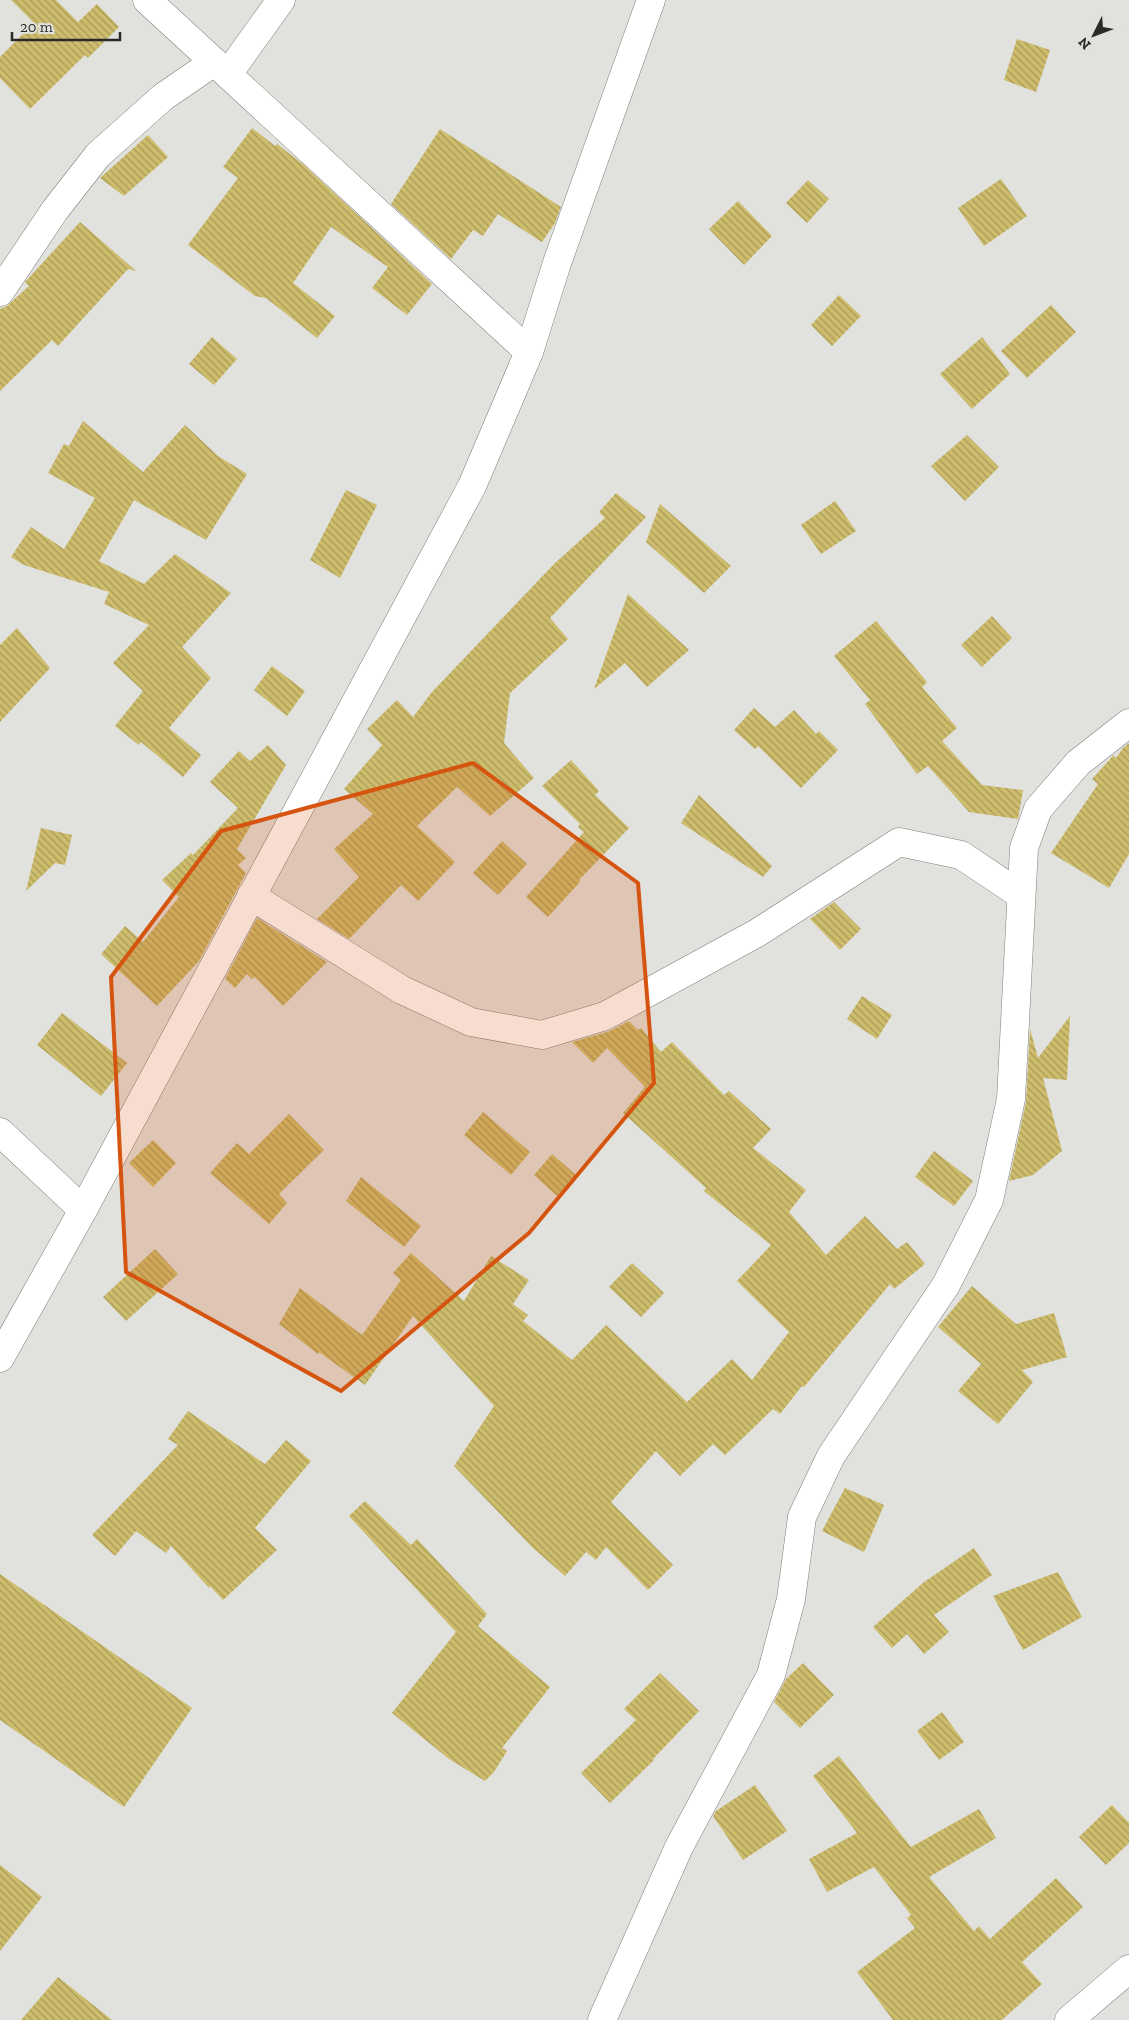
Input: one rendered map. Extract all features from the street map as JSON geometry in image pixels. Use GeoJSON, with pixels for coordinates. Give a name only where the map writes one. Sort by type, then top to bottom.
{"type":"FeatureCollection","features":[{"type":"Feature","properties":{"kind":"street"},"geometry":{"type":"LineString","coordinates":[[148,0],[529,352]]}},
{"type":"Feature","properties":{"kind":"street"},"geometry":{"type":"LineString","coordinates":[[0,292],[55,210],[98,155],[163,97],[221,68],[281,0]]}},
{"type":"Feature","properties":{"kind":"street"},"geometry":{"type":"LineString","coordinates":[[0,1358],[83,1210],[472,486],[529,352],[557,263],[651,0]]}},
{"type":"Feature","properties":{"kind":"street"},"geometry":{"type":"LineString","coordinates":[[602,2020],[679,1847],[771,1675],[791,1599],[802,1517],[831,1456],[946,1285],[989,1200],[1011,1099],[1024,848],[1038,809],[1078,763],[1129,723]]}},
{"type":"Feature","properties":{"kind":"street"},"geometry":{"type":"LineString","coordinates":[[252,896],[402,990],[471,1022],[542,1035],[605,1016],[757,933],[900,842],[961,855],[1021,895]]}},
{"type":"Feature","properties":{"kind":"street"},"geometry":{"type":"LineString","coordinates":[[0,1132],[83,1210]]}},
{"type":"Feature","properties":{"kind":"street"},"geometry":{"type":"LineString","coordinates":[[1069,2020],[1129,1969]]}},
{"type":"Feature","properties":{"kind":"highlighted area"},"geometry":{"type":"Polygon","coordinates":[[[473,763],[638,883],[654,1083],[529,1233],[341,1391],[126,1272],[111,977],[221,831],[473,763]]]}},
{"type":"Feature","properties":{"kind":"building"},"geometry":{"type":"Polygon","coordinates":[[[11,0],[56,0],[78,22],[97,4],[119,27],[88,58],[85,55],[30,109],[0,78],[0,57],[34,23],[11,0]]]}},
{"type":"Feature","properties":{"kind":"building"},"geometry":{"type":"Polygon","coordinates":[[[1017,39],[1050,50],[1036,92],[1004,80],[1017,39]]]}},
{"type":"Feature","properties":{"kind":"building"},"geometry":{"type":"Polygon","coordinates":[[[252,128],[304,165],[432,284],[407,315],[372,288],[388,267],[331,227],[293,283],[335,316],[317,338],[266,298],[255,296],[188,245],[238,178],[223,167],[252,128]]]}},
{"type":"Feature","properties":{"kind":"building"},"geometry":{"type":"Polygon","coordinates":[[[440,129],[561,207],[555,223],[542,242],[498,214],[483,236],[473,230],[451,259],[391,204],[440,129]]]}},
{"type":"Feature","properties":{"kind":"building"},"geometry":{"type":"Polygon","coordinates":[[[148,135],[168,157],[124,196],[100,178],[148,135]]]}},
{"type":"Feature","properties":{"kind":"building"},"geometry":{"type":"Polygon","coordinates":[[[1001,179],[1027,216],[984,246],[958,208],[1001,179]]]}},
{"type":"Feature","properties":{"kind":"building"},"geometry":{"type":"Polygon","coordinates":[[[808,180],[829,199],[807,223],[786,203],[808,180]]]}},
{"type":"Feature","properties":{"kind":"building"},"geometry":{"type":"Polygon","coordinates":[[[738,201],[772,236],[744,265],[709,229],[738,201]]]}},
{"type":"Feature","properties":{"kind":"building"},"geometry":{"type":"Polygon","coordinates":[[[80,222],[136,271],[128,269],[58,346],[52,340],[0,391],[0,309],[7,306],[29,286],[25,282],[80,222]]]}},
{"type":"Feature","properties":{"kind":"building"},"geometry":{"type":"Polygon","coordinates":[[[839,295],[861,316],[832,346],[811,325],[839,295]]]}},
{"type":"Feature","properties":{"kind":"building"},"geometry":{"type":"Polygon","coordinates":[[[1051,305],[1076,332],[1027,378],[1001,351],[1051,305]]]}},
{"type":"Feature","properties":{"kind":"building"},"geometry":{"type":"Polygon","coordinates":[[[212,337],[237,359],[214,385],[189,364],[212,337]]]}},
{"type":"Feature","properties":{"kind":"building"},"geometry":{"type":"Polygon","coordinates":[[[982,337],[1010,374],[972,409],[940,374],[982,337]]]}},
{"type":"Feature","properties":{"kind":"building"},"geometry":{"type":"Polygon","coordinates":[[[83,421],[143,472],[185,425],[218,456],[247,474],[206,540],[134,500],[99,561],[144,584],[175,554],[231,593],[182,647],[211,678],[169,728],[201,755],[183,777],[141,742],[139,745],[115,726],[143,691],[113,663],[149,625],[104,604],[109,592],[24,565],[11,557],[31,527],[64,549],[95,498],[48,473],[64,444],[69,446],[83,421]]]}},
{"type":"Feature","properties":{"kind":"building"},"geometry":{"type":"Polygon","coordinates":[[[967,435],[999,467],[965,501],[931,466],[967,435]]]}},
{"type":"Feature","properties":{"kind":"building"},"geometry":{"type":"Polygon","coordinates":[[[346,490],[377,505],[340,578],[310,560],[346,490]]]}},
{"type":"Feature","properties":{"kind":"building"},"geometry":{"type":"Polygon","coordinates":[[[616,493],[646,517],[550,618],[568,639],[510,693],[504,743],[534,778],[490,816],[457,787],[417,826],[455,862],[418,901],[401,885],[349,939],[317,919],[359,877],[334,849],[373,814],[344,789],[382,745],[367,729],[397,700],[413,717],[432,692],[554,564],[605,518],[599,512],[616,493]]]}},
{"type":"Feature","properties":{"kind":"building"},"geometry":{"type":"Polygon","coordinates":[[[835,501],[856,531],[821,554],[801,525],[835,501]]]}},
{"type":"Feature","properties":{"kind":"building"},"geometry":{"type":"Polygon","coordinates":[[[660,504],[731,566],[704,593],[646,542],[660,504]]]}},
{"type":"Feature","properties":{"kind":"building"},"geometry":{"type":"Polygon","coordinates":[[[628,594],[689,650],[647,687],[625,663],[594,689],[628,594]]]}},
{"type":"Feature","properties":{"kind":"building"},"geometry":{"type":"Polygon","coordinates":[[[992,616],[1012,638],[982,667],[961,645],[992,616]]]}},
{"type":"Feature","properties":{"kind":"building"},"geometry":{"type":"Polygon","coordinates":[[[876,621],[927,682],[922,687],[957,728],[942,741],[982,785],[1023,790],[1018,819],[969,812],[928,766],[917,774],[865,704],[870,700],[834,656],[876,621]]]}},
{"type":"Feature","properties":{"kind":"building"},"geometry":{"type":"Polygon","coordinates":[[[17,628],[50,668],[0,722],[0,645],[17,628]]]}},
{"type":"Feature","properties":{"kind":"building"},"geometry":{"type":"Polygon","coordinates":[[[272,666],[305,691],[287,716],[254,690],[272,666]]]}},
{"type":"Feature","properties":{"kind":"building"},"geometry":{"type":"Polygon","coordinates":[[[754,708],[775,727],[794,710],[816,734],[819,731],[838,750],[801,788],[758,746],[755,749],[734,730],[754,708]]]}},
{"type":"Feature","properties":{"kind":"building"},"geometry":{"type":"Polygon","coordinates":[[[1129,743],[1129,854],[1109,888],[1051,853],[1098,784],[1092,779],[1113,755],[1116,758],[1129,743]]]}},
{"type":"Feature","properties":{"kind":"building"},"geometry":{"type":"Polygon","coordinates":[[[268,745],[286,765],[237,849],[246,858],[238,865],[246,873],[199,961],[157,1006],[101,954],[125,926],[143,942],[179,897],[162,880],[191,853],[193,855],[238,808],[210,782],[239,751],[250,761],[268,745]]]}},
{"type":"Feature","properties":{"kind":"building"},"geometry":{"type":"Polygon","coordinates":[[[571,760],[599,791],[595,795],[629,828],[579,880],[580,882],[548,917],[526,897],[584,832],[578,827],[580,824],[542,786],[571,760]]]}},
{"type":"Feature","properties":{"kind":"building"},"geometry":{"type":"Polygon","coordinates":[[[699,795],[772,866],[763,877],[681,823],[699,795]]]}},
{"type":"Feature","properties":{"kind":"building"},"geometry":{"type":"Polygon","coordinates":[[[41,828],[72,835],[65,865],[55,863],[26,891],[41,828]]]}},
{"type":"Feature","properties":{"kind":"building"},"geometry":{"type":"Polygon","coordinates":[[[502,841],[527,864],[498,895],[473,873],[502,841]]]}},
{"type":"Feature","properties":{"kind":"building"},"geometry":{"type":"Polygon","coordinates":[[[834,902],[861,929],[840,950],[810,919],[834,902]]]}},
{"type":"Feature","properties":{"kind":"building"},"geometry":{"type":"Polygon","coordinates":[[[257,918],[327,962],[283,1006],[255,977],[252,979],[247,974],[235,988],[225,979],[257,918]]]}},
{"type":"Feature","properties":{"kind":"building"},"geometry":{"type":"Polygon","coordinates":[[[862,996],[892,1015],[877,1039],[847,1019],[862,996]]]}},
{"type":"Feature","properties":{"kind":"building"},"geometry":{"type":"Polygon","coordinates":[[[62,1013],[127,1063],[101,1096],[37,1045],[62,1013]]]}},
{"type":"Feature","properties":{"kind":"building"},"geometry":{"type":"Polygon","coordinates":[[[1070,1016],[1067,1080],[1043,1078],[1062,1151],[1033,1175],[1009,1181],[1026,1102],[1030,1029],[1038,1058],[1070,1016]]]}},
{"type":"Feature","properties":{"kind":"building"},"geometry":{"type":"Polygon","coordinates":[[[629,1021],[638,1030],[641,1028],[661,1052],[672,1042],[724,1095],[729,1091],[771,1129],[753,1148],[806,1190],[789,1212],[826,1255],[865,1216],[897,1249],[907,1242],[925,1264],[894,1289],[890,1284],[780,1414],[773,1409],[725,1455],[713,1444],[680,1476],[656,1451],[611,1502],[673,1565],[648,1590],[606,1547],[596,1560],[586,1552],[565,1576],[533,1548],[454,1466],[494,1406],[413,1316],[365,1385],[319,1352],[318,1354],[279,1324],[300,1288],[362,1335],[401,1280],[393,1273],[411,1253],[464,1301],[491,1256],[529,1280],[513,1304],[528,1315],[523,1321],[572,1360],[606,1325],[687,1402],[732,1359],[752,1380],[789,1332],[737,1281],[771,1245],[704,1191],[706,1188],[623,1113],[645,1087],[607,1048],[593,1063],[572,1042],[610,1031],[629,1021]]]}},
{"type":"Feature","properties":{"kind":"building"},"geometry":{"type":"Polygon","coordinates":[[[483,1112],[530,1152],[511,1175],[464,1135],[483,1112]]]}},
{"type":"Feature","properties":{"kind":"building"},"geometry":{"type":"Polygon","coordinates":[[[289,1114],[324,1150],[279,1194],[287,1203],[269,1224],[210,1173],[237,1143],[249,1154],[289,1114]]]}},
{"type":"Feature","properties":{"kind":"building"},"geometry":{"type":"Polygon","coordinates":[[[153,1140],[176,1163],[153,1187],[129,1163],[153,1140]]]}},
{"type":"Feature","properties":{"kind":"building"},"geometry":{"type":"Polygon","coordinates":[[[934,1151],[973,1181],[954,1206],[915,1177],[934,1151]]]}},
{"type":"Feature","properties":{"kind":"building"},"geometry":{"type":"Polygon","coordinates":[[[552,1154],[576,1175],[557,1196],[534,1175],[552,1154]]]}},
{"type":"Feature","properties":{"kind":"building"},"geometry":{"type":"Polygon","coordinates":[[[361,1177],[421,1226],[404,1247],[346,1201],[361,1177]]]}},
{"type":"Feature","properties":{"kind":"building"},"geometry":{"type":"Polygon","coordinates":[[[155,1249],[178,1274],[126,1321],[103,1297],[155,1249]]]}},
{"type":"Feature","properties":{"kind":"building"},"geometry":{"type":"Polygon","coordinates":[[[632,1263],[664,1293],[641,1317],[609,1287],[632,1263]]]}},
{"type":"Feature","properties":{"kind":"building"},"geometry":{"type":"Polygon","coordinates":[[[972,1286],[1016,1324],[1054,1313],[1067,1357],[1022,1370],[1033,1382],[998,1424],[958,1391],[981,1364],[938,1327],[972,1286]]]}},
{"type":"Feature","properties":{"kind":"building"},"geometry":{"type":"Polygon","coordinates":[[[188,1411],[265,1464],[286,1440],[311,1461],[255,1528],[277,1550],[223,1600],[210,1586],[209,1588],[171,1546],[166,1553],[136,1531],[115,1556],[92,1535],[178,1445],[168,1439],[188,1411]]]}},
{"type":"Feature","properties":{"kind":"building"},"geometry":{"type":"Polygon","coordinates":[[[845,1488],[884,1505],[864,1552],[822,1531],[845,1488]]]}},
{"type":"Feature","properties":{"kind":"building"},"geometry":{"type":"Polygon","coordinates":[[[365,1501],[411,1545],[417,1539],[487,1614],[478,1626],[550,1687],[502,1748],[507,1751],[494,1772],[485,1781],[449,1759],[392,1713],[456,1632],[349,1516],[365,1501]]]}},
{"type":"Feature","properties":{"kind":"building"},"geometry":{"type":"Polygon","coordinates":[[[974,1548],[992,1575],[934,1615],[949,1632],[924,1654],[907,1634],[892,1648],[873,1627],[924,1582],[974,1548]]]}},
{"type":"Feature","properties":{"kind":"building"},"geometry":{"type":"Polygon","coordinates":[[[1058,1572],[1082,1617],[1023,1650],[993,1596],[1058,1572]]]}},
{"type":"Feature","properties":{"kind":"building"},"geometry":{"type":"Polygon","coordinates":[[[0,1574],[192,1708],[124,1807],[0,1720],[0,1574]]]}},
{"type":"Feature","properties":{"kind":"building"},"geometry":{"type":"Polygon","coordinates":[[[803,1663],[834,1695],[800,1728],[774,1702],[786,1679],[803,1663]]]}},
{"type":"Feature","properties":{"kind":"building"},"geometry":{"type":"Polygon","coordinates":[[[660,1673],[699,1711],[654,1760],[610,1803],[581,1773],[636,1720],[624,1709],[660,1673]]]}},
{"type":"Feature","properties":{"kind":"building"},"geometry":{"type":"Polygon","coordinates":[[[942,1712],[964,1742],[939,1760],[917,1731],[942,1712]]]}},
{"type":"Feature","properties":{"kind":"building"},"geometry":{"type":"Polygon","coordinates":[[[839,1756],[911,1847],[979,1809],[996,1838],[929,1877],[974,1931],[979,1926],[990,1939],[1056,1878],[1083,1907],[1022,1962],[1042,1984],[1002,2020],[893,2020],[857,1972],[915,1928],[907,1918],[911,1915],[874,1867],[827,1892],[809,1859],[857,1833],[813,1776],[839,1756]]]}},
{"type":"Feature","properties":{"kind":"building"},"geometry":{"type":"Polygon","coordinates":[[[755,1785],[787,1831],[743,1860],[713,1816],[716,1811],[755,1785]]]}},
{"type":"Feature","properties":{"kind":"building"},"geometry":{"type":"Polygon","coordinates":[[[1112,1805],[1129,1823],[1129,1843],[1106,1865],[1079,1837],[1112,1805]]]}},
{"type":"Feature","properties":{"kind":"building"},"geometry":{"type":"Polygon","coordinates":[[[0,1865],[42,1897],[0,1951],[0,1865]]]}},
{"type":"Feature","properties":{"kind":"building"},"geometry":{"type":"Polygon","coordinates":[[[58,1977],[112,2020],[21,2020],[58,1977]]]}}]}
